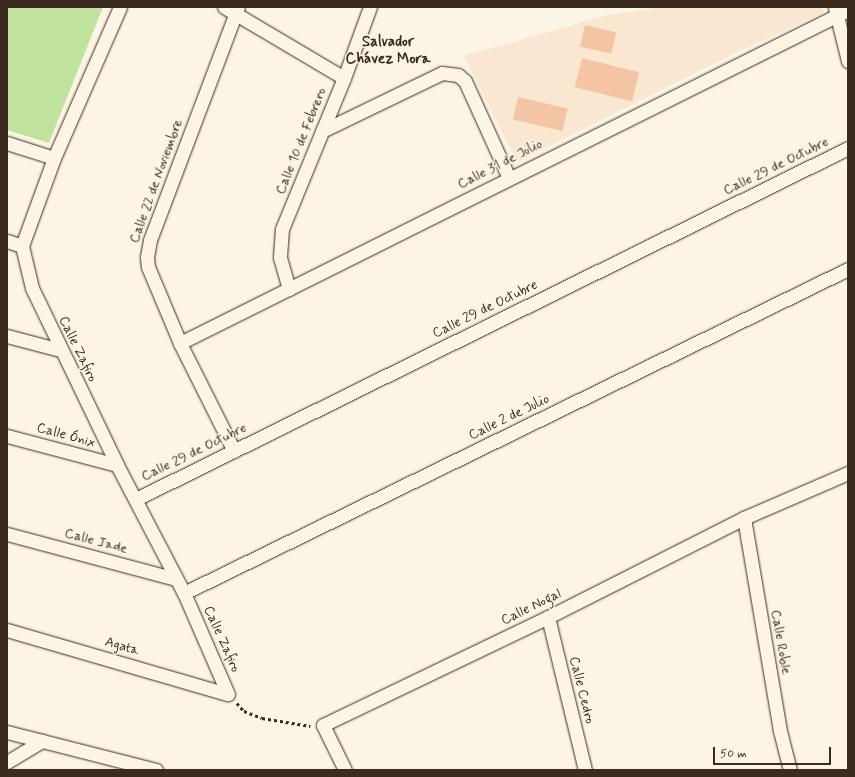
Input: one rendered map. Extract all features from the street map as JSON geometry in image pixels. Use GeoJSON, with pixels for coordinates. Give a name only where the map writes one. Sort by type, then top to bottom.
{"type":"FeatureCollection","features":[{"type":"Feature","properties":{"kind":"street"},"geometry":{"type":"LineString","coordinates":[[7,241],[22,246],[54,158],[120,7]]}},
{"type":"Feature","properties":{"kind":"street"},"geometry":{"type":"LineString","coordinates":[[224,7],[236,11],[344,78]]}},
{"type":"Feature","properties":{"kind":"street","name":"Calle 10 de Febrero"},"geometry":{"type":"LineString","coordinates":[[289,288],[280,257],[282,229],[344,78],[370,7]]}},
{"type":"Feature","properties":{"kind":"street","name":"Calle 22 de Noviembre"},"geometry":{"type":"LineString","coordinates":[[234,450],[180,343],[148,267],[148,249],[236,11]]}},
{"type":"Feature","properties":{"kind":"street"},"geometry":{"type":"LineString","coordinates":[[840,11],[848,61]]}},
{"type":"Feature","properties":{"kind":"street","name":"Calle 31 de Julio"},"geometry":{"type":"LineString","coordinates":[[180,343],[840,11]]}},
{"type":"Feature","properties":{"kind":"street"},"geometry":{"type":"LineString","coordinates":[[322,131],[442,73],[458,75],[465,81],[509,178]]}},
{"type":"Feature","properties":{"kind":"street"},"geometry":{"type":"LineString","coordinates":[[7,143],[54,158]]}},
{"type":"Feature","properties":{"kind":"street","name":"Calle 29 de Octubre"},"geometry":{"type":"LineString","coordinates":[[136,499],[848,148]]}},
{"type":"Feature","properties":{"kind":"street","name":"Calle Zafiro"},"geometry":{"type":"LineString","coordinates":[[22,246],[32,288],[60,350],[184,593],[228,694]]}},
{"type":"Feature","properties":{"kind":"street","name":"Calle 2 de Julio"},"geometry":{"type":"LineString","coordinates":[[184,593],[848,269]]}},
{"type":"Feature","properties":{"kind":"street"},"geometry":{"type":"LineString","coordinates":[[7,336],[60,350]]}},
{"type":"Feature","properties":{"kind":"street","name":"Calle Ónix"},"geometry":{"type":"LineString","coordinates":[[7,436],[118,465]]}},
{"type":"Feature","properties":{"kind":"street","name":"Calle Nogal"},"geometry":{"type":"LineString","coordinates":[[323,725],[548,617],[744,518],[848,473]]}},
{"type":"Feature","properties":{"kind":"street","name":"Calle Roble"},"geometry":{"type":"LineString","coordinates":[[744,518],[780,731],[790,770]]}},
{"type":"Feature","properties":{"kind":"street","name":"Calle Jade"},"geometry":{"type":"LineString","coordinates":[[7,534],[176,579]]}},
{"type":"Feature","properties":{"kind":"street","name":"Calle Cedro"},"geometry":{"type":"LineString","coordinates":[[548,617],[585,770]]}},
{"type":"Feature","properties":{"kind":"street","name":"Agata"},"geometry":{"type":"LineString","coordinates":[[7,630],[228,694]]}},
{"type":"Feature","properties":{"kind":"street"},"geometry":{"type":"LineString","coordinates":[[323,725],[345,770]]}},
{"type":"Feature","properties":{"kind":"street"},"geometry":{"type":"LineString","coordinates":[[7,732],[156,770]]}},
{"type":"Feature","properties":{"kind":"street"},"geometry":{"type":"LineString","coordinates":[[7,762],[42,741]]}},
{"type":"Feature","properties":{"kind":"path"},"geometry":{"type":"LineString","coordinates":[[228,694],[244,711],[262,718],[304,726],[323,725]]}},
{"type":"Feature","properties":{"kind":"shaded area"},"geometry":{"type":"Polygon","coordinates":[[[664,7],[822,7],[824,12],[719,61],[517,162],[464,56],[607,15],[664,7]]]}},
{"type":"Feature","properties":{"kind":"green space"},"geometry":{"type":"Polygon","coordinates":[[[7,7],[103,7],[49,143],[7,130],[7,7]]]}},
{"type":"Feature","properties":{"kind":"building"},"geometry":{"type":"Polygon","coordinates":[[[585,25],[616,32],[611,54],[580,46],[585,25]]]}},
{"type":"Feature","properties":{"kind":"building"},"geometry":{"type":"Polygon","coordinates":[[[582,58],[639,72],[632,101],[575,87],[582,58]]]}},
{"type":"Feature","properties":{"kind":"building"},"geometry":{"type":"Polygon","coordinates":[[[518,97],[568,108],[563,131],[513,119],[518,97]]]}},
{"type":"Feature","properties":{"kind":"district","name":"Salvador Chávez Mora"},"geometry":{"type":"Point","coordinates":[388,50]}}]}
